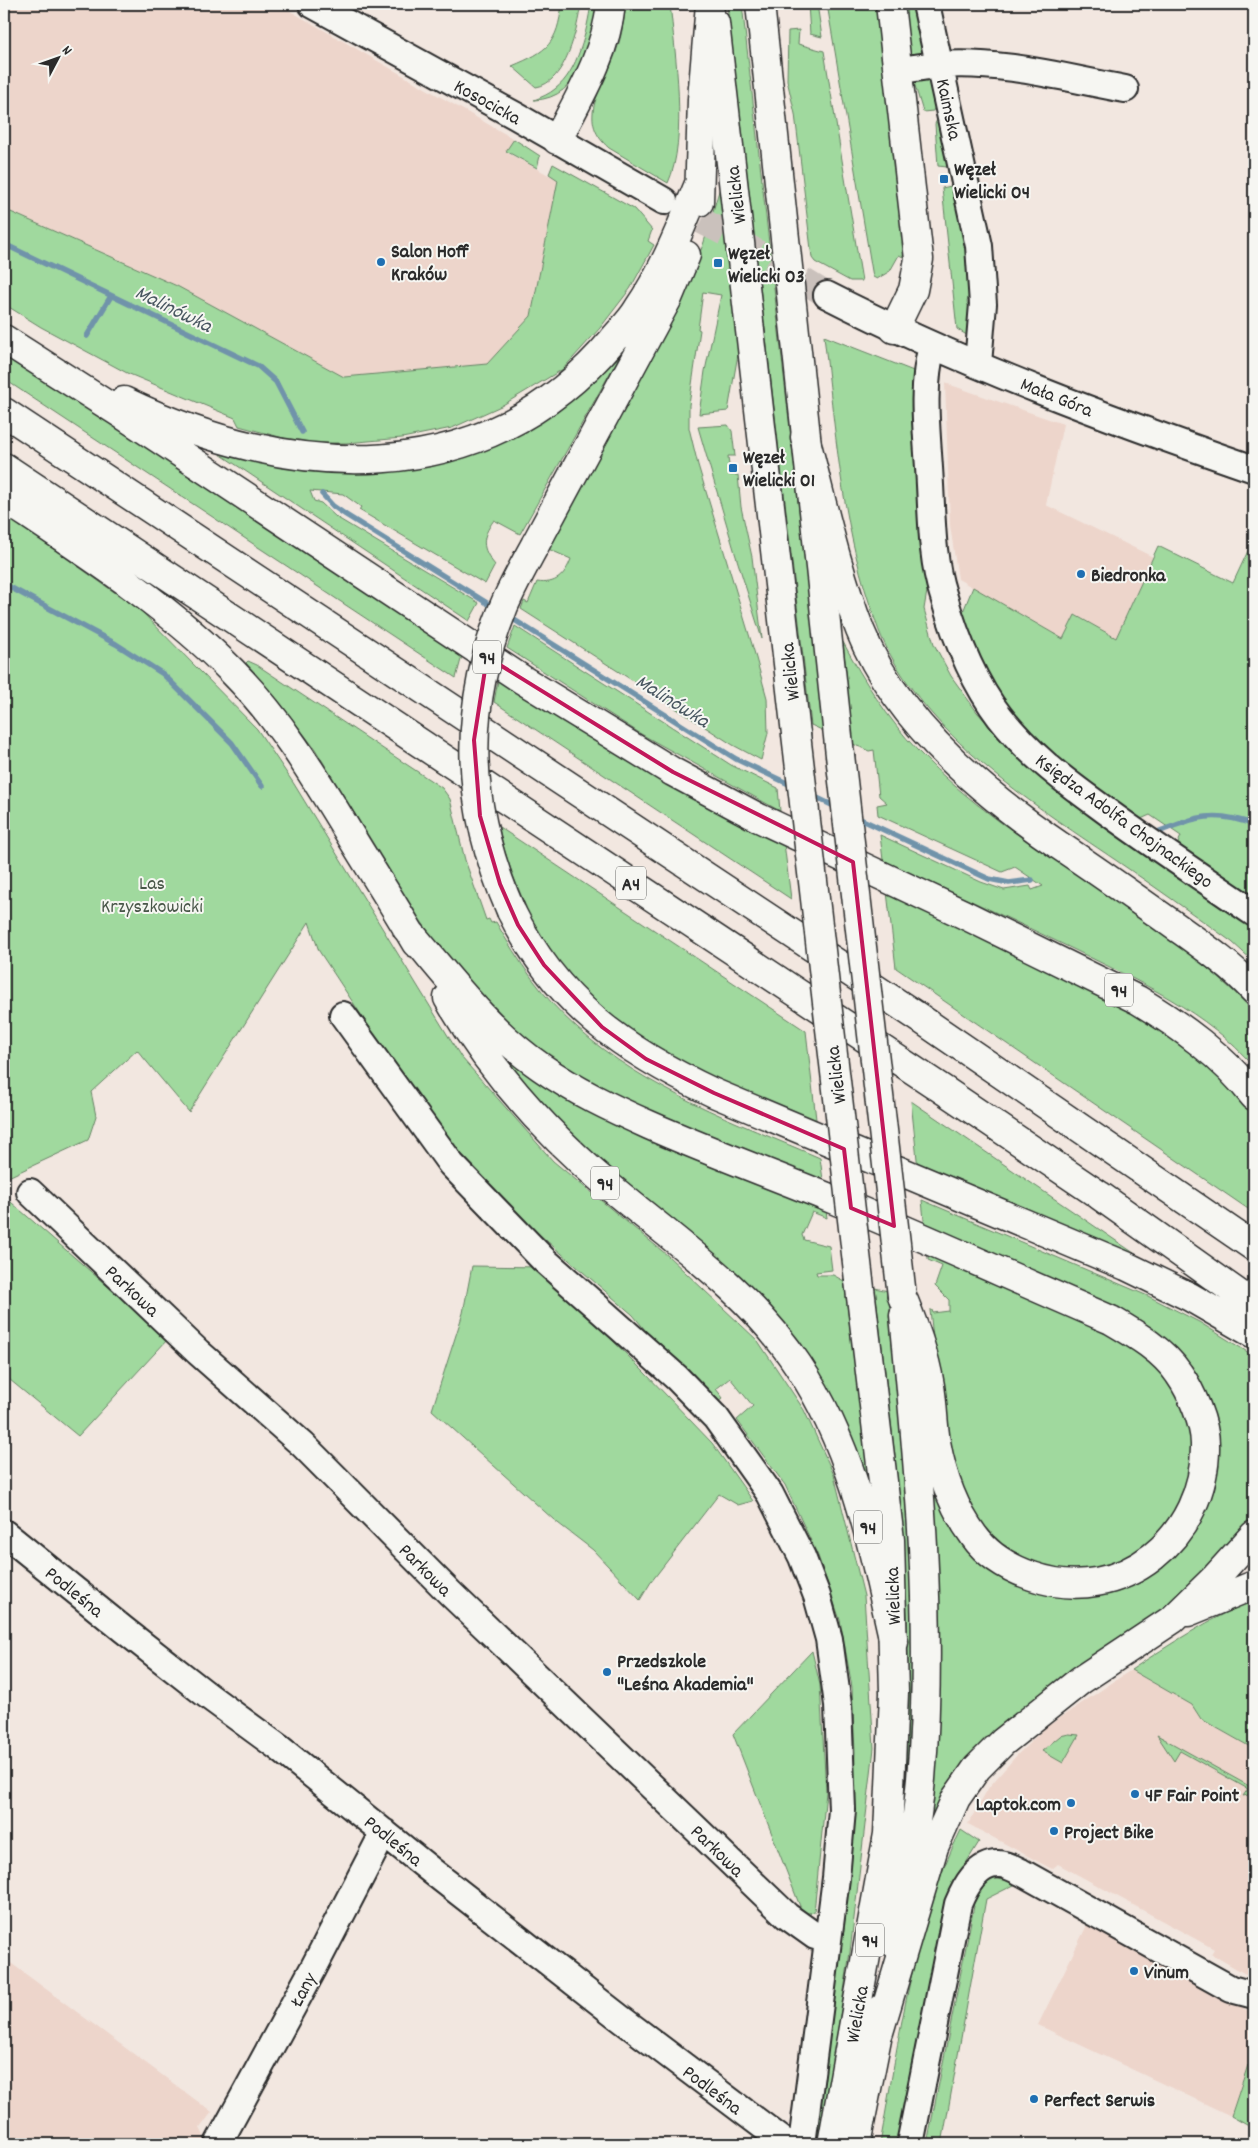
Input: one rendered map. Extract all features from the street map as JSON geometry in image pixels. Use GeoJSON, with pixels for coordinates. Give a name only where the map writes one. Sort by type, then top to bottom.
{"type":"FeatureCollection","features":[{"type":"Feature","properties":{"kind":"main road"},"geometry":{"type":"LineString","coordinates":[[557,140],[600,55],[612,4]]}},
{"type":"Feature","properties":{"kind":"main road"},"geometry":{"type":"LineString","coordinates":[[711,4],[702,98],[699,211],[696,230],[671,291],[508,598],[495,631],[483,672],[474,740],[476,793],[493,867],[511,911],[539,958],[571,998],[602,1027],[624,1044],[672,1074],[714,1094],[1126,1266],[1190,1297],[1254,1334]]}},
{"type":"Feature","properties":{"kind":"main road","name":"Wielicka"},"geometry":{"type":"LineString","coordinates":[[711,4],[890,1540],[894,1642],[888,1834],[832,2144]]}},
{"type":"Feature","properties":{"kind":"main road","name":"Wielicka"},"geometry":{"type":"LineString","coordinates":[[760,4],[805,437],[902,1296],[923,1536],[926,1684],[921,1780],[909,1870],[856,2144]]}},
{"type":"Feature","properties":{"kind":"main road"},"geometry":{"type":"LineString","coordinates":[[890,4],[919,260],[913,290],[894,329]]}},
{"type":"Feature","properties":{"kind":"main road"},"geometry":{"type":"LineString","coordinates":[[35,358],[134,406],[203,434],[250,448],[292,456],[369,460],[445,450],[491,432],[544,404],[567,387],[595,361],[642,302],[671,250],[699,184]]}},
{"type":"Feature","properties":{"kind":"main road","name":"94"},"geometry":{"type":"LineString","coordinates":[[4,339],[586,719],[673,772],[759,818],[963,914],[1138,1000],[1165,1016],[1211,1051],[1254,1096]]}},
{"type":"Feature","properties":{"kind":"main road","name":"A4"},"geometry":{"type":"LineString","coordinates":[[4,412],[926,1022],[1254,1247]]}},
{"type":"Feature","properties":{"kind":"main road"},"geometry":{"type":"LineString","coordinates":[[805,437],[860,631],[876,663],[896,694],[921,726],[943,750],[988,791],[1042,834],[1126,890],[1219,957],[1254,990]]}},
{"type":"Feature","properties":{"kind":"main road","name":"A4"},"geometry":{"type":"LineString","coordinates":[[4,467],[945,1091],[1099,1195],[1254,1305]]}},
{"type":"Feature","properties":{"kind":"main road","name":"94"},"geometry":{"type":"LineString","coordinates":[[4,498],[137,590],[183,627],[232,671],[269,712],[305,760],[460,1020],[494,1068],[525,1105],[576,1157],[740,1294],[798,1364],[827,1415],[854,1478],[868,1526],[894,1642]]}},
{"type":"Feature","properties":{"kind":"main road"},"geometry":{"type":"LineString","coordinates":[[407,929],[471,1006],[493,1028],[540,1067],[574,1089],[610,1108],[710,1152],[832,1199],[1112,1320],[1139,1336],[1178,1372],[1191,1394],[1205,1442],[1204,1468],[1192,1510],[1170,1541],[1154,1557],[1133,1570],[1112,1578],[1088,1583],[1063,1584],[1040,1579],[1013,1568],[987,1551],[964,1522],[945,1481],[936,1442],[930,1386],[920,1341],[902,1296]]}},
{"type":"Feature","properties":{"kind":"main road"},"geometry":{"type":"LineString","coordinates":[[1173,1619],[1216,1577],[1254,1535]]}},
{"type":"Feature","properties":{"kind":"main road"},"geometry":{"type":"LineString","coordinates":[[879,2032],[934,1847],[956,1798],[977,1768],[1004,1742],[1081,1680],[1173,1619],[1254,1585]]}},
{"type":"Feature","properties":{"kind":"street","name":"Kosocicka"},"geometry":{"type":"LineString","coordinates":[[312,4],[664,201]]}},
{"type":"Feature","properties":{"kind":"street","name":"Kaimska"},"geometry":{"type":"LineString","coordinates":[[926,4],[941,65],[979,246],[983,304],[978,364]]}},
{"type":"Feature","properties":{"kind":"street"},"geometry":{"type":"LineString","coordinates":[[898,70],[941,65],[977,65],[1018,70],[1125,89]]}},
{"type":"Feature","properties":{"kind":"street","name":"Mała Góra"},"geometry":{"type":"LineString","coordinates":[[827,296],[932,346],[1063,400],[1254,469]]}},
{"type":"Feature","properties":{"kind":"street","name":"Księdza Adolfa Chojnackiego"},"geometry":{"type":"LineString","coordinates":[[932,346],[925,382],[932,535],[942,593],[967,660],[983,692],[1000,717],[1032,753],[1055,773],[1148,842],[1254,913]]}},
{"type":"Feature","properties":{"kind":"street"},"geometry":{"type":"LineString","coordinates":[[343,1015],[451,1164],[543,1259],[670,1373],[716,1418],[770,1494],[802,1557],[817,1596],[829,1640],[838,1705],[842,1810],[836,1878],[827,1939],[814,2062],[802,2144]]}},
{"type":"Feature","properties":{"kind":"street","name":"Parkowa"},"geometry":{"type":"LineString","coordinates":[[30,1192],[198,1352],[308,1450],[451,1594],[787,1916],[815,1936],[827,1939]]}},
{"type":"Feature","properties":{"kind":"street","name":"Podleśna"},"geometry":{"type":"LineString","coordinates":[[4,1533],[147,1648],[278,1747],[620,2018],[787,2144]]}},
{"type":"Feature","properties":{"kind":"street","name":"Łany"},"geometry":{"type":"LineString","coordinates":[[218,2144],[313,1969],[384,1832]]}},
{"type":"Feature","properties":{"kind":"street"},"geometry":{"type":"LineString","coordinates":[[910,2144],[958,1904],[965,1888],[983,1867],[999,1864],[1022,1872],[1231,1989],[1254,1995]]}},
{"type":"Feature","properties":{"kind":"highlighted area"},"geometry":{"type":"Polygon","coordinates":[[[487,657],[673,772],[853,862],[894,1226],[851,1208],[844,1149],[714,1093],[646,1059],[602,1027],[544,965],[518,925],[500,884],[480,816],[474,740],[487,657]]]}},
{"type":"Feature","properties":{"kind":"shaded area"},"geometry":{"type":"Polygon","coordinates":[[[4,4],[278,4],[514,139],[506,152],[558,180],[531,316],[487,364],[344,377],[177,286],[4,209],[4,4]]]}},
{"type":"Feature","properties":{"kind":"shaded area"},"geometry":{"type":"Polygon","coordinates":[[[945,383],[1063,424],[1046,505],[1153,557],[1116,638],[1076,615],[1063,639],[958,579],[950,525],[945,383]]]}},
{"type":"Feature","properties":{"kind":"shaded area"},"geometry":{"type":"Polygon","coordinates":[[[1131,1670],[1192,1705],[1201,1719],[1254,1749],[1254,1979],[1211,1954],[1214,1949],[1058,1864],[1052,1869],[968,1824],[989,1787],[1017,1755],[1045,1728],[1131,1670]]]}},
{"type":"Feature","properties":{"kind":"shaded area"},"geometry":{"type":"Polygon","coordinates":[[[1089,1921],[1254,2014],[1254,2069],[1248,2065],[1231,2116],[1038,2025],[1089,1921]]]}},
{"type":"Feature","properties":{"kind":"shaded area"},"geometry":{"type":"Polygon","coordinates":[[[4,1958],[212,2112],[200,2128],[208,2144],[4,2144],[4,1958]]]}},
{"type":"Feature","properties":{"kind":"green space"},"geometry":{"type":"Polygon","coordinates":[[[562,4],[581,4],[573,40],[562,66],[555,76],[546,83],[536,87],[512,66],[534,56],[549,44],[557,28],[562,4]]]}},
{"type":"Feature","properties":{"kind":"green space"},"geometry":{"type":"Polygon","coordinates":[[[591,4],[599,4],[588,50],[582,66],[574,79],[563,90],[550,97],[534,100],[553,91],[570,72],[584,38],[591,4]]]}},
{"type":"Feature","properties":{"kind":"green space"},"geometry":{"type":"Polygon","coordinates":[[[626,4],[670,4],[677,70],[679,120],[674,165],[668,183],[609,148],[599,136],[594,124],[593,112],[596,100],[619,44],[626,4]]]}},
{"type":"Feature","properties":{"kind":"green space"},"geometry":{"type":"Polygon","coordinates":[[[727,4],[742,4],[824,731],[811,725],[727,4]]]}},
{"type":"Feature","properties":{"kind":"green space"},"geometry":{"type":"Polygon","coordinates":[[[808,4],[817,4],[822,37],[810,34],[808,4]]]}},
{"type":"Feature","properties":{"kind":"green space"},"geometry":{"type":"Polygon","coordinates":[[[827,4],[879,4],[905,243],[903,257],[899,255],[890,271],[877,279],[873,277],[827,4]]]}},
{"type":"Feature","properties":{"kind":"green space"},"geometry":{"type":"Polygon","coordinates":[[[903,4],[919,4],[930,53],[915,59],[909,54],[903,4]]]}},
{"type":"Feature","properties":{"kind":"green space"},"geometry":{"type":"Polygon","coordinates":[[[799,30],[798,44],[824,51],[862,281],[850,281],[815,262],[812,258],[795,114],[787,80],[788,31],[799,30]]]}},
{"type":"Feature","properties":{"kind":"green space"},"geometry":{"type":"Polygon","coordinates":[[[929,73],[941,94],[933,111],[923,112],[913,79],[929,73]]]}},
{"type":"Feature","properties":{"kind":"green space"},"geometry":{"type":"Polygon","coordinates":[[[943,107],[975,272],[967,302],[975,326],[973,339],[957,329],[942,188],[951,186],[947,167],[938,166],[935,124],[943,107]]]}},
{"type":"Feature","properties":{"kind":"green space"},"geometry":{"type":"Polygon","coordinates":[[[514,139],[540,156],[537,168],[506,151],[514,139]]]}},
{"type":"Feature","properties":{"kind":"green space"},"geometry":{"type":"Polygon","coordinates":[[[553,164],[634,209],[652,230],[648,241],[654,245],[630,289],[600,328],[563,369],[501,406],[452,428],[402,438],[346,443],[315,443],[287,439],[239,426],[235,418],[127,373],[41,327],[4,304],[4,209],[177,286],[344,377],[487,364],[531,316],[558,180],[549,174],[553,164]]]}},
{"type":"Feature","properties":{"kind":"green space"},"geometry":{"type":"Polygon","coordinates":[[[721,184],[738,328],[738,354],[728,411],[699,414],[705,371],[721,295],[703,292],[698,329],[700,330],[689,405],[689,428],[698,465],[767,698],[768,733],[761,760],[733,745],[521,609],[524,601],[528,603],[537,582],[544,583],[559,578],[569,565],[571,559],[546,548],[692,273],[704,242],[721,184]]]}},
{"type":"Feature","properties":{"kind":"green space"},"geometry":{"type":"Polygon","coordinates":[[[824,336],[916,372],[930,573],[924,609],[934,644],[951,676],[977,712],[996,733],[1087,813],[1241,917],[1254,929],[1254,962],[1232,942],[1048,814],[982,763],[952,735],[925,705],[901,673],[877,626],[852,539],[840,472],[824,336]]]}},
{"type":"Feature","properties":{"kind":"green space"},"geometry":{"type":"Polygon","coordinates":[[[4,353],[463,652],[456,678],[4,379],[4,353]]]}},
{"type":"Feature","properties":{"kind":"green space"},"geometry":{"type":"Polygon","coordinates":[[[619,357],[520,534],[494,520],[490,526],[484,543],[490,559],[495,565],[485,584],[359,510],[361,507],[343,494],[310,491],[314,501],[321,503],[336,517],[479,603],[469,621],[202,442],[258,462],[303,470],[341,473],[378,472],[415,467],[451,459],[486,448],[520,432],[570,400],[619,357]]]}},
{"type":"Feature","properties":{"kind":"green space"},"geometry":{"type":"Polygon","coordinates":[[[728,425],[732,431],[735,456],[728,456],[730,475],[738,475],[741,507],[752,557],[762,639],[698,427],[728,425]]]}},
{"type":"Feature","properties":{"kind":"green space","name":"Las Krzyszkowicki"},"geometry":{"type":"Polygon","coordinates":[[[4,514],[141,611],[257,729],[294,784],[461,1057],[553,1161],[667,1255],[758,1341],[804,1410],[834,1475],[864,1596],[874,1748],[850,1952],[820,2144],[812,2144],[851,1859],[855,1752],[852,1687],[840,1620],[818,1556],[785,1485],[737,1420],[753,1406],[730,1378],[716,1389],[723,1398],[717,1403],[650,1336],[633,1315],[512,1211],[432,1122],[319,951],[309,922],[189,1112],[137,1050],[91,1092],[96,1116],[88,1140],[4,1179],[4,514]]]}},
{"type":"Feature","properties":{"kind":"green space"},"geometry":{"type":"Polygon","coordinates":[[[1254,538],[1254,900],[1176,848],[1181,836],[1150,815],[1134,822],[1036,746],[990,684],[962,614],[973,587],[1063,639],[1075,615],[1116,638],[1158,546],[1233,583],[1254,538]]]}},
{"type":"Feature","properties":{"kind":"green space"},"geometry":{"type":"Polygon","coordinates":[[[515,626],[731,765],[778,788],[780,811],[641,734],[507,648],[515,626]]]}},
{"type":"Feature","properties":{"kind":"green space"},"geometry":{"type":"Polygon","coordinates":[[[843,642],[859,671],[896,726],[918,751],[956,787],[1041,851],[1174,942],[1216,975],[1254,1012],[1254,1067],[1236,1047],[1194,1014],[1171,999],[1051,938],[883,860],[880,835],[981,882],[1004,890],[1030,886],[1032,890],[1043,886],[1015,867],[1002,872],[878,815],[877,805],[887,803],[879,796],[874,750],[869,751],[853,744],[843,642]]]}},
{"type":"Feature","properties":{"kind":"green space"},"geometry":{"type":"Polygon","coordinates":[[[248,661],[257,665],[442,788],[450,799],[465,860],[486,920],[489,919],[491,923],[496,922],[513,951],[542,992],[577,1028],[604,1050],[662,1087],[724,1117],[820,1158],[824,1187],[638,1109],[569,1072],[507,1026],[445,956],[421,921],[315,749],[282,705],[246,663],[248,661]]]}},
{"type":"Feature","properties":{"kind":"green space"},"geometry":{"type":"Polygon","coordinates":[[[499,675],[784,843],[791,899],[494,702],[499,675]]]}},
{"type":"Feature","properties":{"kind":"green space"},"geometry":{"type":"Polygon","coordinates":[[[499,827],[806,1031],[817,1128],[670,1058],[604,1013],[564,972],[524,911],[526,907],[507,858],[499,827]]]}},
{"type":"Feature","properties":{"kind":"green space"},"geometry":{"type":"Polygon","coordinates":[[[887,892],[1119,1003],[1173,1036],[1238,1093],[1254,1114],[1254,1213],[896,968],[887,892]]]}},
{"type":"Feature","properties":{"kind":"green space"},"geometry":{"type":"Polygon","coordinates":[[[487,1038],[826,1211],[827,1218],[812,1212],[802,1235],[804,1240],[829,1246],[832,1270],[816,1272],[817,1275],[833,1275],[844,1281],[871,1495],[852,1439],[838,1412],[619,1179],[550,1117],[487,1038]]]}},
{"type":"Feature","properties":{"kind":"green space"},"geometry":{"type":"Polygon","coordinates":[[[911,1101],[1150,1264],[918,1169],[911,1101]]]}},
{"type":"Feature","properties":{"kind":"green space"},"geometry":{"type":"Polygon","coordinates":[[[4,1196],[168,1339],[78,1436],[4,1375],[4,1196]]]}},
{"type":"Feature","properties":{"kind":"green space"},"geometry":{"type":"Polygon","coordinates":[[[922,1200],[1148,1296],[1199,1322],[1254,1356],[1254,1521],[1223,1556],[1177,1599],[1050,1687],[1000,1728],[978,1754],[928,1827],[931,1490],[933,1488],[942,1506],[1076,1595],[1200,1517],[1188,1371],[925,1230],[922,1200]]]}},
{"type":"Feature","properties":{"kind":"green space"},"geometry":{"type":"Polygon","coordinates":[[[928,1254],[1079,1317],[1139,1352],[1168,1381],[1179,1398],[1191,1432],[1193,1445],[1187,1491],[1160,1535],[1115,1565],[1068,1572],[1022,1560],[991,1538],[964,1500],[943,1428],[930,1310],[933,1313],[949,1311],[949,1300],[935,1286],[942,1266],[928,1260],[928,1254]]]}},
{"type":"Feature","properties":{"kind":"green space"},"geometry":{"type":"Polygon","coordinates":[[[472,1266],[540,1267],[712,1443],[753,1501],[738,1505],[719,1494],[651,1582],[640,1600],[593,1550],[554,1520],[432,1410],[463,1313],[472,1266]]]}},
{"type":"Feature","properties":{"kind":"green space"},"geometry":{"type":"Polygon","coordinates":[[[875,1288],[888,1291],[910,1524],[914,1618],[910,1749],[893,1887],[903,1786],[908,1684],[908,1634],[898,1485],[875,1288]]]}},
{"type":"Feature","properties":{"kind":"green space"},"geometry":{"type":"Polygon","coordinates":[[[1254,1599],[1254,1749],[1201,1719],[1192,1705],[1131,1670],[1222,1614],[1254,1599]]]}},
{"type":"Feature","properties":{"kind":"green space"},"geometry":{"type":"Polygon","coordinates":[[[812,1651],[820,1685],[826,1792],[814,1912],[803,1914],[733,1734],[812,1651]]]}},
{"type":"Feature","properties":{"kind":"green space"},"geometry":{"type":"Polygon","coordinates":[[[1069,1734],[1079,1735],[1063,1763],[1042,1751],[1060,1736],[1069,1734]]]}},
{"type":"Feature","properties":{"kind":"green space"},"geometry":{"type":"Polygon","coordinates":[[[1157,1735],[1249,1786],[1253,1779],[1254,1785],[1248,1795],[1243,1796],[1248,1789],[1180,1751],[1174,1761],[1157,1735]]]}},
{"type":"Feature","properties":{"kind":"green space"},"geometry":{"type":"Polygon","coordinates":[[[961,1830],[979,1842],[955,1881],[903,2144],[880,2144],[901,2024],[919,1944],[945,1866],[961,1830]]]}},
{"type":"Feature","properties":{"kind":"green space"},"geometry":{"type":"Polygon","coordinates":[[[989,1878],[1020,1882],[986,1899],[942,2144],[927,2144],[974,1906],[967,1902],[989,1878]]]}},
{"type":"Feature","properties":{"kind":"green space"},"geometry":{"type":"Polygon","coordinates":[[[1248,2065],[1254,2069],[1254,2129],[1231,2116],[1248,2065]]]}},
{"type":"Feature","properties":{"kind":"waterway","name":"Malinówka"},"geometry":{"type":"LineString","coordinates":[[4,244],[258,366],[276,382],[302,432]]}},
{"type":"Feature","properties":{"kind":"waterway"},"geometry":{"type":"LineString","coordinates":[[87,336],[111,296]]}},
{"type":"Feature","properties":{"kind":"waterway","name":"Malinówka"},"geometry":{"type":"LineString","coordinates":[[322,494],[333,506],[346,515],[495,608]]}},
{"type":"Feature","properties":{"kind":"waterway"},"geometry":{"type":"LineString","coordinates":[[4,584],[116,644],[163,674],[232,743],[262,786]]}},
{"type":"Feature","properties":{"kind":"waterway","name":"Malinówka"},"geometry":{"type":"LineString","coordinates":[[508,616],[736,759],[793,786]]}},
{"type":"Feature","properties":{"kind":"waterway","name":"Malinówka"},"geometry":{"type":"LineString","coordinates":[[811,795],[838,808]]}},
{"type":"Feature","properties":{"kind":"waterway","name":"Malinówka"},"geometry":{"type":"LineString","coordinates":[[856,817],[989,879],[1009,883],[1032,880]]}},
{"type":"Feature","properties":{"kind":"waterway","name":"Malinówka"},"geometry":{"type":"LineString","coordinates":[[1155,833],[1204,817],[1227,817],[1254,825]]}},
{"type":"Feature","properties":{"kind":"tunnel"},"geometry":{"type":"LineString","coordinates":[[667,203],[727,234],[827,295]]}},
{"type":"Feature","properties":{"kind":"place","name":"Węzeł Wielicki 04"},"geometry":{"type":"Point","coordinates":[944,179]}},
{"type":"Feature","properties":{"kind":"place","name":"Salon Hoff Kraków"},"geometry":{"type":"Point","coordinates":[381,262]}},
{"type":"Feature","properties":{"kind":"place","name":"Węzeł Wielicki 03"},"geometry":{"type":"Point","coordinates":[718,263]}},
{"type":"Feature","properties":{"kind":"place","name":"Węzeł Wielicki 01"},"geometry":{"type":"Point","coordinates":[733,468]}},
{"type":"Feature","properties":{"kind":"place","name":"Biedronka"},"geometry":{"type":"Point","coordinates":[1081,574]}},
{"type":"Feature","properties":{"kind":"place","name":"Przedszkole \"Leśna Akademia\""},"geometry":{"type":"Point","coordinates":[607,1672]}},
{"type":"Feature","properties":{"kind":"place","name":"4F Fair Point"},"geometry":{"type":"Point","coordinates":[1135,1794]}},
{"type":"Feature","properties":{"kind":"place","name":"Laptok.com"},"geometry":{"type":"Point","coordinates":[1071,1803]}},
{"type":"Feature","properties":{"kind":"place","name":"Project Bike"},"geometry":{"type":"Point","coordinates":[1054,1831]}},
{"type":"Feature","properties":{"kind":"place","name":"Vinum"},"geometry":{"type":"Point","coordinates":[1134,1971]}},
{"type":"Feature","properties":{"kind":"place","name":"Perfect Serwis"},"geometry":{"type":"Point","coordinates":[1034,2099]}}]}
